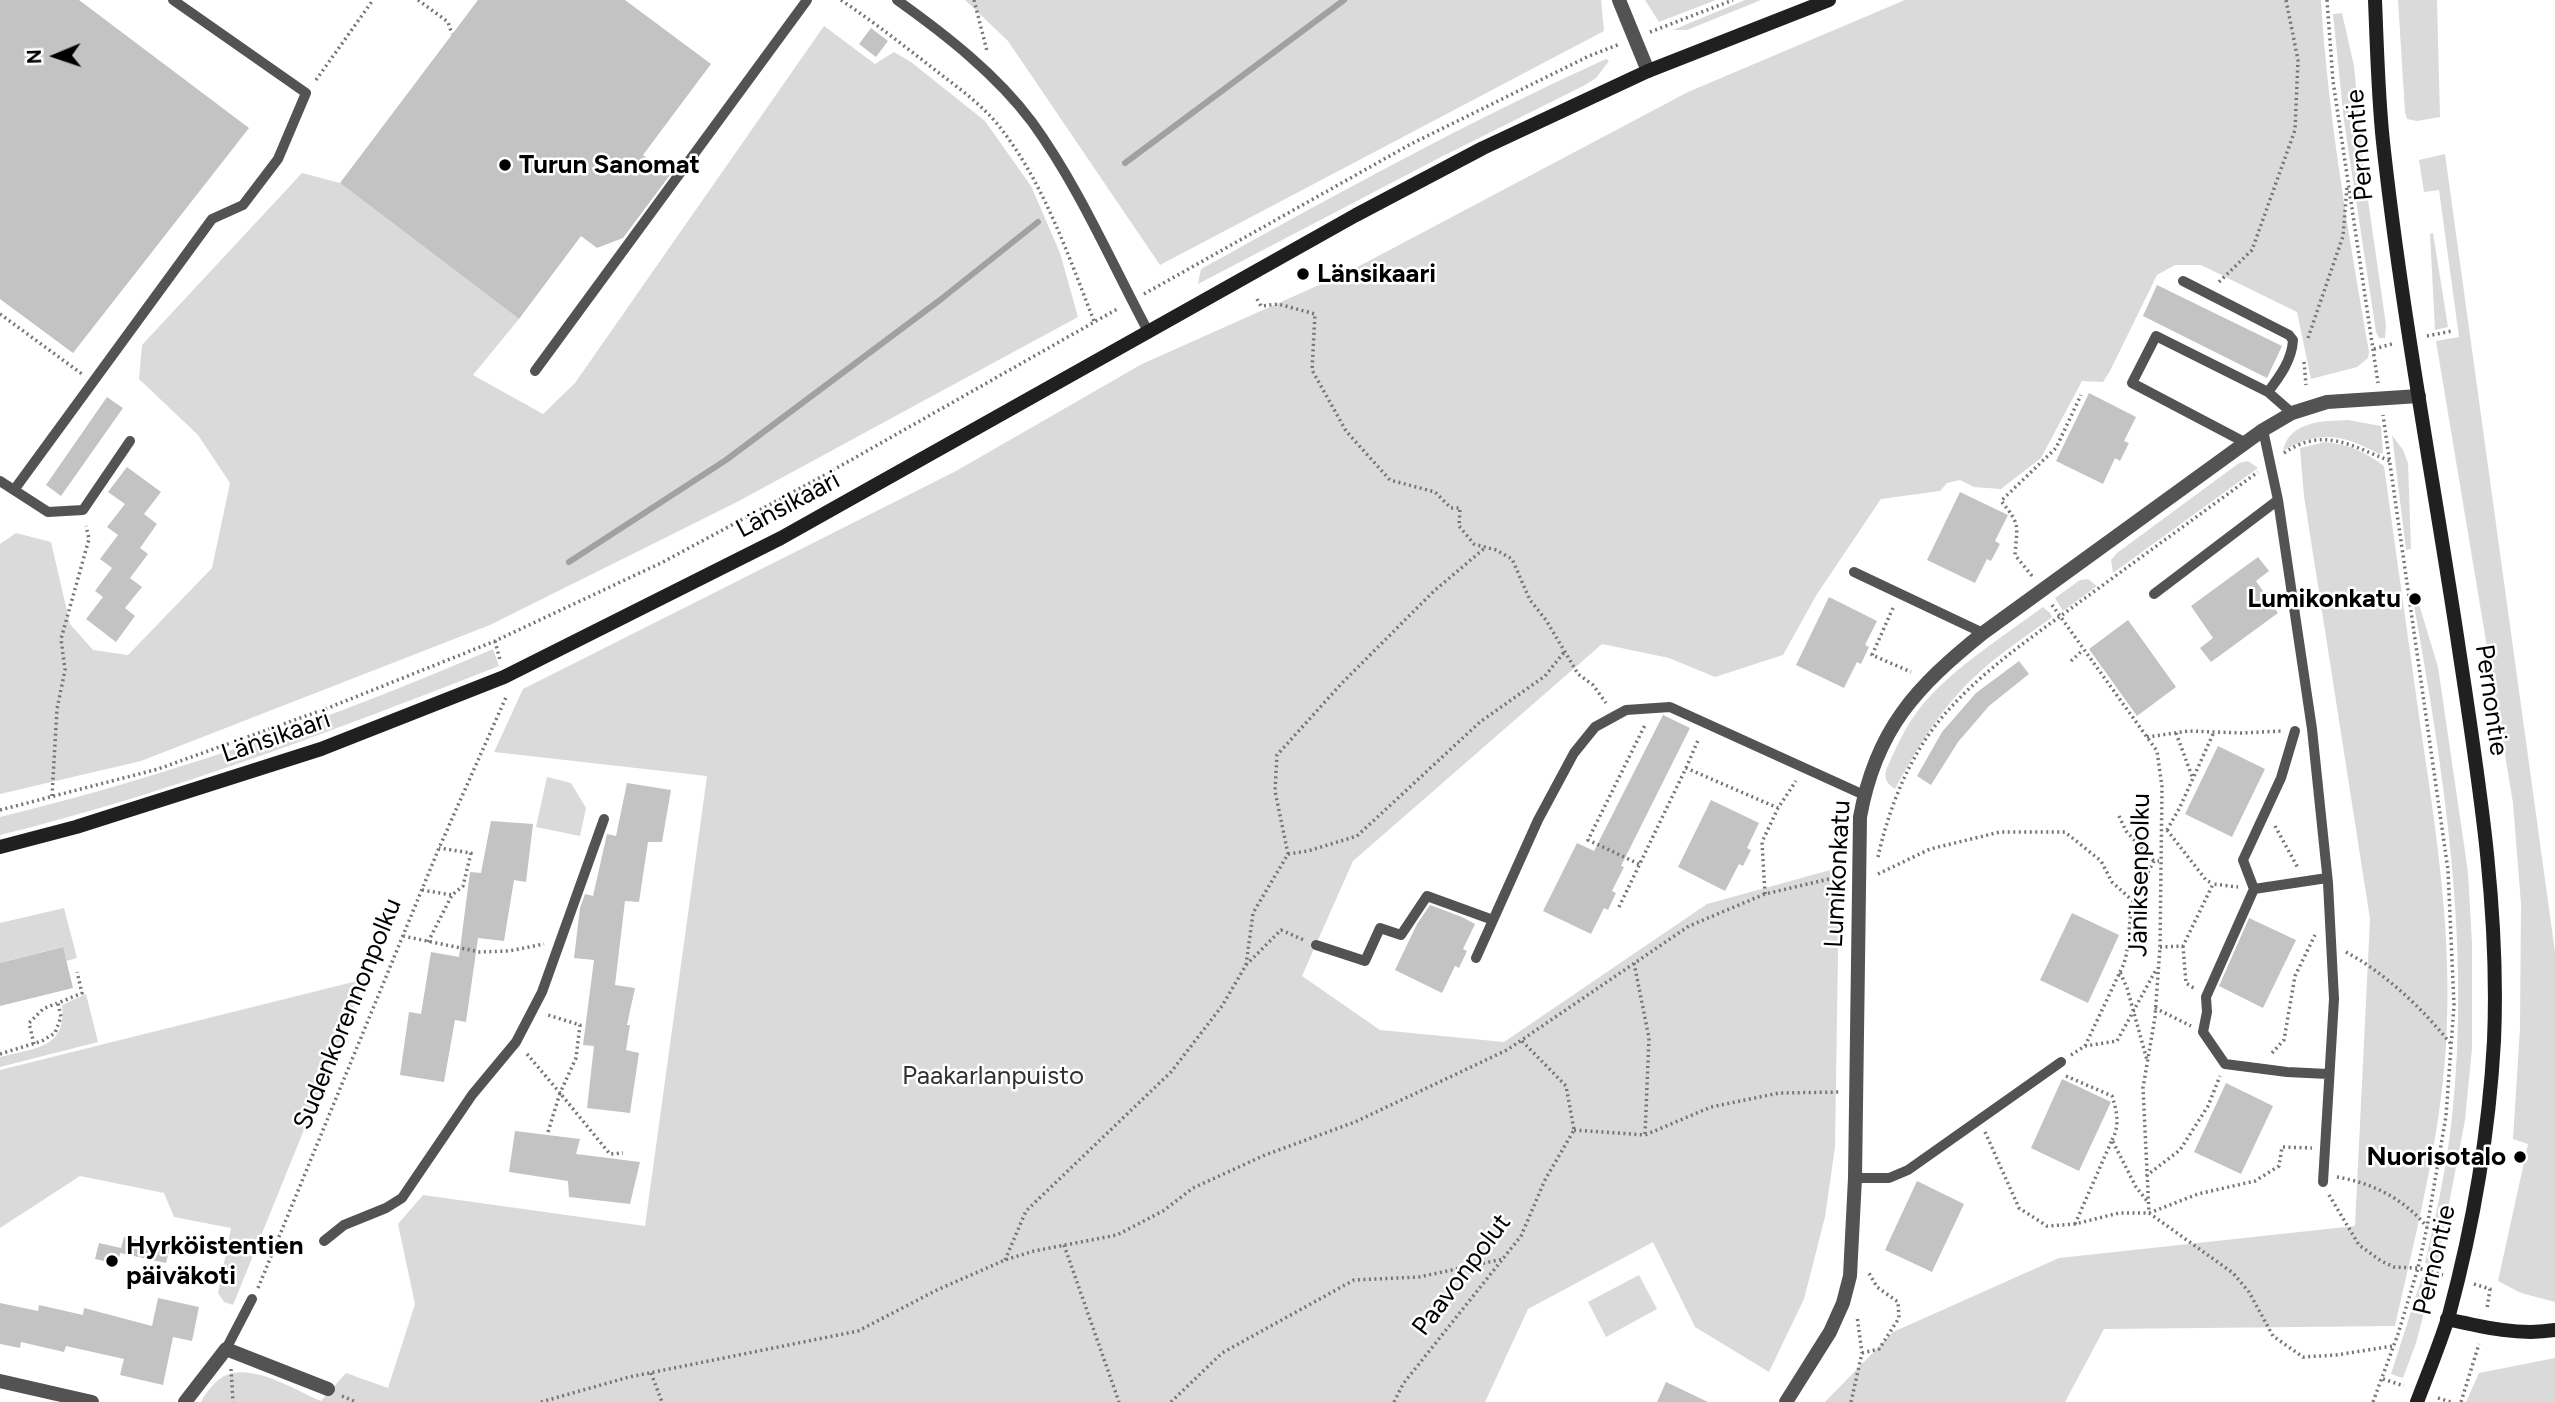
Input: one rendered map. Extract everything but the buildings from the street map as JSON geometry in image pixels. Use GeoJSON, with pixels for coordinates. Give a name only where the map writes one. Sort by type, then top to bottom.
{"type":"FeatureCollection","features":[{"type":"Feature","properties":{"kind":"street"},"geometry":{"type":"LineString","coordinates":[[1619,0],[1648,71]]}},
{"type":"Feature","properties":{"kind":"street","name":"Länsikaari"},"geometry":{"type":"LineString","coordinates":[[0,847],[76,827],[321,749],[504,677],[781,538],[1356,215],[1472,154],[1648,71],[1829,0]]}},
{"type":"Feature","properties":{"kind":"street","name":"Pernontie"},"geometry":{"type":"LineString","coordinates":[[2375,0],[2384,152],[2409,340],[2471,730],[2490,876],[2495,949],[2494,1041],[2486,1128],[2470,1221],[2447,1319],[2417,1402]]}},
{"type":"Feature","properties":{"kind":"street","name":"Lumikonkatu"},"geometry":{"type":"LineString","coordinates":[[1786,1402],[1830,1332],[1843,1303],[1850,1276],[1857,1091],[1860,817],[1864,795],[1892,724],[1913,695],[1942,666],[1983,633],[2263,430],[2292,413],[2327,402],[2420,396]]}},
{"type":"Feature","properties":{"kind":"street"},"geometry":{"type":"LineString","coordinates":[[2447,1319],[2484,1327],[2534,1332],[2555,1330]]}},
{"type":"Feature","properties":{"kind":"street"},"geometry":{"type":"LineString","coordinates":[[185,1402],[226,1349],[328,1389]]}},
{"type":"Feature","properties":{"kind":"street"},"geometry":{"type":"LineString","coordinates":[[0,1381],[92,1402]]}},
{"type":"Feature","properties":{"kind":"lane"},"geometry":{"type":"LineString","coordinates":[[14,490],[212,219],[243,205],[278,159],[306,93],[173,0]]}},
{"type":"Feature","properties":{"kind":"lane"},"geometry":{"type":"LineString","coordinates":[[534,371],[807,0]]}},
{"type":"Feature","properties":{"kind":"lane"},"geometry":{"type":"LineString","coordinates":[[897,0],[993,77],[1031,120],[1083,203],[1149,332]]}},
{"type":"Feature","properties":{"kind":"lane"},"geometry":{"type":"LineString","coordinates":[[2183,281],[2289,335],[2293,340],[2287,363],[2268,392]]}},
{"type":"Feature","properties":{"kind":"lane"},"geometry":{"type":"LineString","coordinates":[[2246,443],[2132,383],[2155,336],[2268,392],[2292,413]]}},
{"type":"Feature","properties":{"kind":"lane"},"geometry":{"type":"LineString","coordinates":[[2263,430],[2278,500],[2312,730],[2327,878],[2334,999],[2323,1179]]}},
{"type":"Feature","properties":{"kind":"lane"},"geometry":{"type":"LineString","coordinates":[[0,481],[48,512],[83,510],[130,441]]}},
{"type":"Feature","properties":{"kind":"lane"},"geometry":{"type":"LineString","coordinates":[[2154,594],[2278,500]]}},
{"type":"Feature","properties":{"kind":"lane"},"geometry":{"type":"LineString","coordinates":[[1854,572],[1983,633]]}},
{"type":"Feature","properties":{"kind":"lane"},"geometry":{"type":"LineString","coordinates":[[1476,958],[1538,820],[1574,753],[1595,727],[1626,710],[1670,707],[1864,795]]}},
{"type":"Feature","properties":{"kind":"lane"},"geometry":{"type":"LineString","coordinates":[[2295,731],[2281,778],[2244,860],[2254,889],[2206,997],[2207,1012],[2203,1032],[2225,1064],[2328,1074]]}},
{"type":"Feature","properties":{"kind":"lane"},"geometry":{"type":"LineString","coordinates":[[324,1241],[344,1225],[386,1208],[402,1198],[472,1095],[516,1042],[542,992],[604,819]]}},
{"type":"Feature","properties":{"kind":"lane"},"geometry":{"type":"LineString","coordinates":[[2254,889],[2327,878]]}},
{"type":"Feature","properties":{"kind":"lane"},"geometry":{"type":"LineString","coordinates":[[1316,945],[1365,961],[1380,928],[1401,934],[1427,896],[1493,920]]}},
{"type":"Feature","properties":{"kind":"lane"},"geometry":{"type":"LineString","coordinates":[[1855,1178],[1889,1178],[1908,1170],[2061,1062]]}},
{"type":"Feature","properties":{"kind":"lane"},"geometry":{"type":"LineString","coordinates":[[226,1349],[252,1299]]}},
{"type":"Feature","properties":{"kind":"path"},"geometry":{"type":"LineString","coordinates":[[306,93],[373,0]]}},
{"type":"Feature","properties":{"kind":"path"},"geometry":{"type":"LineString","coordinates":[[418,0],[448,22],[452,34]]}},
{"type":"Feature","properties":{"kind":"path"},"geometry":{"type":"LineString","coordinates":[[841,0],[972,98],[999,126],[1035,183],[1062,240],[1094,321]]}},
{"type":"Feature","properties":{"kind":"path"},"geometry":{"type":"LineString","coordinates":[[974,0],[993,77]]}},
{"type":"Feature","properties":{"kind":"path"},"geometry":{"type":"LineString","coordinates":[[0,810],[158,769],[328,708],[495,641],[663,562],[821,477],[1411,144],[1590,55],[1719,3],[1733,0]]}},
{"type":"Feature","properties":{"kind":"path"},"geometry":{"type":"LineString","coordinates":[[2208,294],[2252,250],[2295,130],[2298,60],[2286,0]]}},
{"type":"Feature","properties":{"kind":"path"},"geometry":{"type":"LineString","coordinates":[[2329,2],[2333,81],[2448,870],[2454,1005],[2446,1116],[2427,1227],[2418,1268],[2373,1402]]}},
{"type":"Feature","properties":{"kind":"path"},"geometry":{"type":"LineString","coordinates":[[2307,341],[2343,236],[2347,181]]}},
{"type":"Feature","properties":{"kind":"path"},"geometry":{"type":"LineString","coordinates":[[1257,299],[1261,306],[1278,304],[1315,314],[1312,370],[1346,431],[1390,480],[1435,492],[1451,508],[1460,508],[1459,526],[1474,544],[1512,559],[1530,600],[1578,674],[1593,685],[1615,716]]}},
{"type":"Feature","properties":{"kind":"path"},"geometry":{"type":"LineString","coordinates":[[0,314],[92,381]]}},
{"type":"Feature","properties":{"kind":"path"},"geometry":{"type":"LineString","coordinates":[[2304,351],[2306,385]]}},
{"type":"Feature","properties":{"kind":"path","name":"Jäniksenpolku"},"geometry":{"type":"LineString","coordinates":[[2081,395],[2056,448],[2001,501],[2015,519],[2018,538],[2015,555],[2157,751],[2162,788],[2156,861],[2160,947],[2155,1008],[2143,1088],[2149,1213]]}},
{"type":"Feature","properties":{"kind":"path"},"geometry":{"type":"LineString","coordinates":[[1878,858],[1900,790],[1913,764],[1937,724],[1986,673],[2269,463],[2301,444],[2323,439],[2351,444],[2390,461]]}},
{"type":"Feature","properties":{"kind":"path"},"geometry":{"type":"LineString","coordinates":[[52,796],[57,709],[65,670],[61,639],[89,539],[83,510]]}},
{"type":"Feature","properties":{"kind":"path"},"geometry":{"type":"LineString","coordinates":[[1246,965],[1253,914],[1288,854],[1275,791],[1277,755],[1342,683],[1425,600],[1486,547]]}},
{"type":"Feature","properties":{"kind":"path"},"geometry":{"type":"LineString","coordinates":[[1900,594],[1872,655],[1911,671]]}},
{"type":"Feature","properties":{"kind":"path"},"geometry":{"type":"LineString","coordinates":[[2071,661],[2083,650]]}},
{"type":"Feature","properties":{"kind":"path"},"geometry":{"type":"LineString","coordinates":[[1288,854],[1308,851],[1357,836],[1480,722],[1545,676],[1565,651]]}},
{"type":"Feature","properties":{"kind":"path","name":"Sudenkorennonpolku"},"geometry":{"type":"LineString","coordinates":[[252,1299],[264,1277],[439,848],[508,694]]}},
{"type":"Feature","properties":{"kind":"path"},"geometry":{"type":"LineString","coordinates":[[1639,864],[1588,840],[1653,708]]}},
{"type":"Feature","properties":{"kind":"path"},"geometry":{"type":"LineString","coordinates":[[1619,907],[1706,723]]}},
{"type":"Feature","properties":{"kind":"path"},"geometry":{"type":"LineString","coordinates":[[2147,737],[2176,733],[2295,731]]}},
{"type":"Feature","properties":{"kind":"path"},"geometry":{"type":"LineString","coordinates":[[2167,830],[2214,732]]}},
{"type":"Feature","properties":{"kind":"path"},"geometry":{"type":"LineString","coordinates":[[2176,733],[2193,779]]}},
{"type":"Feature","properties":{"kind":"path"},"geometry":{"type":"LineString","coordinates":[[1765,894],[1762,842],[1778,808],[1804,767]]}},
{"type":"Feature","properties":{"kind":"path"},"geometry":{"type":"LineString","coordinates":[[1686,768],[1778,808]]}},
{"type":"Feature","properties":{"kind":"path"},"geometry":{"type":"LineString","coordinates":[[2267,811],[2305,881]]}},
{"type":"Feature","properties":{"kind":"path"},"geometry":{"type":"LineString","coordinates":[[2085,1046],[2127,958],[2127,941],[2134,902],[2156,861],[2126,831],[2119,816]]}},
{"type":"Feature","properties":{"kind":"path"},"geometry":{"type":"LineString","coordinates":[[2160,829],[2167,830],[2206,880],[2213,884],[2254,889]]}},
{"type":"Feature","properties":{"kind":"path"},"geometry":{"type":"LineString","coordinates":[[1876,869],[1875,875],[1930,849],[2000,832],[2065,832],[2101,861],[2112,882],[2134,902]]}},
{"type":"Feature","properties":{"kind":"path"},"geometry":{"type":"LineString","coordinates":[[428,942],[452,895],[463,886],[471,853],[439,848]]}},
{"type":"Feature","properties":{"kind":"path"},"geometry":{"type":"LineString","coordinates":[[541,1402],[651,1373],[858,1331],[937,1290],[1004,1260],[1117,1235],[1163,1211],[1192,1188],[1265,1154],[1355,1122],[1507,1050],[1689,926],[1765,894],[1840,876],[1858,876]]}},
{"type":"Feature","properties":{"kind":"path"},"geometry":{"type":"LineString","coordinates":[[2206,997],[2186,983],[2183,946],[2213,884]]}},
{"type":"Feature","properties":{"kind":"path"},"geometry":{"type":"LineString","coordinates":[[422,890],[452,895]]}},
{"type":"Feature","properties":{"kind":"path"},"geometry":{"type":"LineString","coordinates":[[1004,1260],[1026,1211],[1171,1072],[1222,1006],[1246,965],[1281,930],[1316,945]]}},
{"type":"Feature","properties":{"kind":"path"},"geometry":{"type":"LineString","coordinates":[[2259,1069],[2284,1040],[2295,976],[2315,934],[2330,931]]}},
{"type":"Feature","properties":{"kind":"path"},"geometry":{"type":"LineString","coordinates":[[403,936],[481,952],[509,951],[560,942]]}},
{"type":"Feature","properties":{"kind":"path"},"geometry":{"type":"LineString","coordinates":[[2330,944],[2360,960],[2414,1003],[2451,1045]]}},
{"type":"Feature","properties":{"kind":"path"},"geometry":{"type":"LineString","coordinates":[[2160,947],[2183,946]]}},
{"type":"Feature","properties":{"kind":"path"},"geometry":{"type":"LineString","coordinates":[[1634,962],[1649,1038],[1645,1135]]}},
{"type":"Feature","properties":{"kind":"path"},"geometry":{"type":"LineString","coordinates":[[2061,1062],[2085,1046],[2117,1041],[2158,966]]}},
{"type":"Feature","properties":{"kind":"path"},"geometry":{"type":"LineString","coordinates":[[34,1044],[29,1023],[43,1009],[82,993],[77,972]]}},
{"type":"Feature","properties":{"kind":"path"},"geometry":{"type":"LineString","coordinates":[[2120,972],[2147,1062]]}},
{"type":"Feature","properties":{"kind":"path"},"geometry":{"type":"LineString","coordinates":[[0,1054],[50,1038],[55,1033],[61,1017],[58,1003]]}},
{"type":"Feature","properties":{"kind":"path"},"geometry":{"type":"LineString","coordinates":[[2155,1008],[2203,1032]]}},
{"type":"Feature","properties":{"kind":"path"},"geometry":{"type":"LineString","coordinates":[[532,1010],[580,1025],[576,1058],[560,1093],[548,1132]]}},
{"type":"Feature","properties":{"kind":"path"},"geometry":{"type":"LineString","coordinates":[[1522,1041],[1566,1086],[1574,1130],[1645,1135],[1711,1107],[1779,1093],[1857,1091]]}},
{"type":"Feature","properties":{"kind":"path"},"geometry":{"type":"LineString","coordinates":[[516,1042],[610,1154],[623,1153]]}},
{"type":"Feature","properties":{"kind":"path"},"geometry":{"type":"LineString","coordinates":[[2146,1177],[2180,1150],[2208,1106],[2225,1064]]}},
{"type":"Feature","properties":{"kind":"path"},"geometry":{"type":"LineString","coordinates":[[2050,1070],[2112,1096],[2116,1110],[2117,1132],[2075,1224]]}},
{"type":"Feature","properties":{"kind":"path"},"geometry":{"type":"LineString","coordinates":[[1979,1119],[2019,1208],[2047,1226],[2075,1224],[2119,1213],[2149,1213],[2198,1194],[2255,1181],[2279,1166],[2282,1147],[2324,1149]]}},
{"type":"Feature","properties":{"kind":"path","name":"Paavonpolut"},"geometry":{"type":"LineString","coordinates":[[1394,1402],[1403,1384],[1521,1237],[1545,1180],[1574,1130]]}},
{"type":"Feature","properties":{"kind":"path"},"geometry":{"type":"LineString","coordinates":[[2112,1140],[2136,1187],[2148,1203]]}},
{"type":"Feature","properties":{"kind":"path"},"geometry":{"type":"LineString","coordinates":[[2418,1268],[2394,1268],[2359,1245],[2341,1218],[2323,1179],[2352,1180],[2389,1193],[2415,1212],[2427,1227]]}},
{"type":"Feature","properties":{"kind":"path"},"geometry":{"type":"LineString","coordinates":[[2149,1213],[2233,1273],[2249,1292],[2273,1336],[2303,1357],[2336,1355],[2394,1345]]}},
{"type":"Feature","properties":{"kind":"path"},"geometry":{"type":"LineString","coordinates":[[1064,1245],[1119,1402]]}},
{"type":"Feature","properties":{"kind":"path"},"geometry":{"type":"LineString","coordinates":[[1171,1402],[1222,1353],[1354,1280],[1419,1278],[1503,1259]]}},
{"type":"Feature","properties":{"kind":"path"},"geometry":{"type":"LineString","coordinates":[[1862,1353],[1879,1349],[1899,1318],[1898,1302],[1877,1287],[1868,1269]]}},
{"type":"Feature","properties":{"kind":"path"},"geometry":{"type":"LineString","coordinates":[[1851,1402],[1862,1353],[1857,1312]]}},
{"type":"Feature","properties":{"kind":"path"},"geometry":{"type":"LineString","coordinates":[[2461,1402],[2474,1360]]}},
{"type":"Feature","properties":{"kind":"path"},"geometry":{"type":"LineString","coordinates":[[651,1373],[662,1402]]}},
{"type":"Feature","properties":{"kind":"green space"},"geometry":{"type":"Polygon","coordinates":[[[965,0],[1601,0],[1604,31],[1160,265],[1008,41],[965,0]]]}},
{"type":"Feature","properties":{"kind":"green space"},"geometry":{"type":"Polygon","coordinates":[[[1645,0],[1716,0],[1659,22],[1645,0]]]}},
{"type":"Feature","properties":{"kind":"green space"},"geometry":{"type":"Polygon","coordinates":[[[1745,0],[1761,0],[1687,30],[1673,30],[1745,0]]]}},
{"type":"Feature","properties":{"kind":"green space","name":"Paakarlanpuisto"},"geometry":{"type":"Polygon","coordinates":[[[1905,0],[2321,0],[2334,132],[2368,358],[2357,367],[2311,379],[2297,312],[2201,265],[2175,265],[2157,275],[2110,371],[2103,382],[2082,381],[2041,458],[2001,489],[1974,487],[1960,480],[1947,483],[1940,491],[1881,499],[1817,594],[1783,655],[1715,677],[1669,658],[1602,644],[1353,861],[1302,976],[1380,1030],[1504,1042],[1707,904],[1834,869],[1839,889],[1835,1147],[1825,1217],[1804,1299],[1769,1372],[1695,1327],[1653,1242],[1528,1309],[1485,1402],[201,1402],[214,1384],[225,1376],[238,1372],[252,1373],[281,1382],[321,1401],[346,1373],[388,1388],[415,1304],[398,1224],[423,1195],[645,1226],[707,776],[494,752],[523,689],[956,471],[1142,364],[1348,272],[1688,92],[1905,0]]]}},
{"type":"Feature","properties":{"kind":"green space"},"geometry":{"type":"Polygon","coordinates":[[[2398,0],[2437,0],[2440,117],[2417,121],[2407,119],[2398,0]]]}},
{"type":"Feature","properties":{"kind":"green space"},"geometry":{"type":"Polygon","coordinates":[[[2342,13],[2354,66],[2365,179],[2386,325],[2385,338],[2379,338],[2376,332],[2344,121],[2333,14],[2342,13]]]}},
{"type":"Feature","properties":{"kind":"green space"},"geometry":{"type":"Polygon","coordinates":[[[824,26],[875,64],[894,52],[911,62],[985,121],[1031,186],[1060,253],[1078,317],[737,502],[490,625],[141,761],[0,794],[0,544],[16,533],[51,542],[70,624],[93,650],[128,655],[212,568],[230,483],[198,435],[139,379],[142,345],[302,173],[340,183],[519,319],[473,375],[543,414],[575,383],[824,26]]]}},
{"type":"Feature","properties":{"kind":"green space"},"geometry":{"type":"Polygon","coordinates":[[[1606,59],[1609,61],[1596,78],[1585,85],[1198,284],[1201,269],[1251,241],[1452,134],[1606,59]]]}},
{"type":"Feature","properties":{"kind":"green space"},"geometry":{"type":"Polygon","coordinates":[[[2445,154],[2555,952],[2555,1302],[2521,1293],[2498,1281],[2528,1144],[2513,1139],[2520,1028],[2521,904],[2513,803],[2436,341],[2459,337],[2439,190],[2424,192],[2419,160],[2445,154]]]}},
{"type":"Feature","properties":{"kind":"green space"},"geometry":{"type":"Polygon","coordinates":[[[2433,233],[2448,327],[2435,330],[2430,234],[2433,233]]]}},
{"type":"Feature","properties":{"kind":"green space"},"geometry":{"type":"Polygon","coordinates":[[[2348,420],[2381,426],[2383,453],[2379,454],[2354,442],[2331,437],[2308,440],[2283,451],[2286,441],[2300,428],[2318,422],[2348,420]]]}},
{"type":"Feature","properties":{"kind":"green space"},"geometry":{"type":"Polygon","coordinates":[[[2392,435],[2403,450],[2408,463],[2411,549],[2406,550],[2392,435]]]}},
{"type":"Feature","properties":{"kind":"green space"},"geometry":{"type":"Polygon","coordinates":[[[2325,442],[2356,449],[2384,466],[2442,884],[2448,1004],[2443,1081],[2426,1187],[2395,1326],[2104,1329],[2065,1402],[1825,1402],[1893,1332],[2059,1258],[2355,1226],[2370,919],[2304,496],[2300,448],[2325,442]]]}},
{"type":"Feature","properties":{"kind":"green space"},"geometry":{"type":"Polygon","coordinates":[[[2248,461],[2258,468],[2113,573],[2111,560],[2117,553],[2239,463],[2248,461]]]}},
{"type":"Feature","properties":{"kind":"green space"},"geometry":{"type":"Polygon","coordinates":[[[2088,579],[2097,586],[2063,611],[2055,598],[2080,580],[2088,579]]]}},
{"type":"Feature","properties":{"kind":"green space"},"geometry":{"type":"Polygon","coordinates":[[[2419,604],[2438,667],[2468,872],[2472,944],[2472,1048],[2465,1120],[2437,1267],[2425,1263],[2450,1135],[2457,1053],[2458,988],[2451,860],[2435,732],[2414,605],[2419,604]]]}},
{"type":"Feature","properties":{"kind":"green space"},"geometry":{"type":"Polygon","coordinates":[[[2043,607],[2052,617],[1998,656],[1968,683],[1933,726],[1895,789],[1890,785],[1886,779],[1886,770],[1908,725],[1929,697],[1976,656],[2043,607]]]}},
{"type":"Feature","properties":{"kind":"green space"},"geometry":{"type":"Polygon","coordinates":[[[493,649],[499,666],[376,714],[190,780],[0,835],[0,817],[126,783],[250,744],[373,699],[493,649]]]}},
{"type":"Feature","properties":{"kind":"green space"},"geometry":{"type":"Polygon","coordinates":[[[547,777],[571,783],[586,808],[580,836],[536,827],[547,777]]]}},
{"type":"Feature","properties":{"kind":"green space"},"geometry":{"type":"Polygon","coordinates":[[[64,908],[77,958],[66,961],[62,947],[0,963],[0,923],[64,908]]]}},
{"type":"Feature","properties":{"kind":"green space"},"geometry":{"type":"Polygon","coordinates":[[[365,979],[233,1305],[224,1302],[218,1293],[231,1228],[174,1217],[164,1193],[80,1176],[0,1228],[0,1070],[365,979]]]}},
{"type":"Feature","properties":{"kind":"green space"},"geometry":{"type":"Polygon","coordinates":[[[86,994],[98,1042],[0,1067],[0,1057],[36,1048],[54,1038],[62,1019],[62,1005],[86,994]]]}},
{"type":"Feature","properties":{"kind":"green space"},"geometry":{"type":"Polygon","coordinates":[[[1639,1275],[1657,1309],[1606,1337],[1588,1302],[1639,1275]]]}},
{"type":"Feature","properties":{"kind":"green space"},"geometry":{"type":"Polygon","coordinates":[[[2422,1277],[2433,1279],[2416,1343],[2403,1378],[2391,1374],[2422,1277]]]}},
{"type":"Feature","properties":{"kind":"green space"},"geometry":{"type":"Polygon","coordinates":[[[2555,1358],[2555,1402],[2466,1402],[2479,1373],[2555,1358]]]}},
{"type":"Feature","properties":{"kind":"waterway"},"geometry":{"type":"LineString","coordinates":[[1125,163],[1344,0]]}},
{"type":"Feature","properties":{"kind":"waterway"},"geometry":{"type":"LineString","coordinates":[[569,562],[726,460],[940,300],[1038,222]]}},
{"type":"Feature","properties":{"kind":"place","name":"Turun Sanomat"},"geometry":{"type":"Point","coordinates":[505,165]}},
{"type":"Feature","properties":{"kind":"place","name":"Länsikaari"},"geometry":{"type":"Point","coordinates":[1303,274]}},
{"type":"Feature","properties":{"kind":"place","name":"Lumikonkatu"},"geometry":{"type":"Point","coordinates":[2415,599]}},
{"type":"Feature","properties":{"kind":"place","name":"Nuorisotalo"},"geometry":{"type":"Point","coordinates":[2520,1157]}},
{"type":"Feature","properties":{"kind":"place","name":"Hyrköistentien päiväkoti"},"geometry":{"type":"Point","coordinates":[112,1261]}}]}
